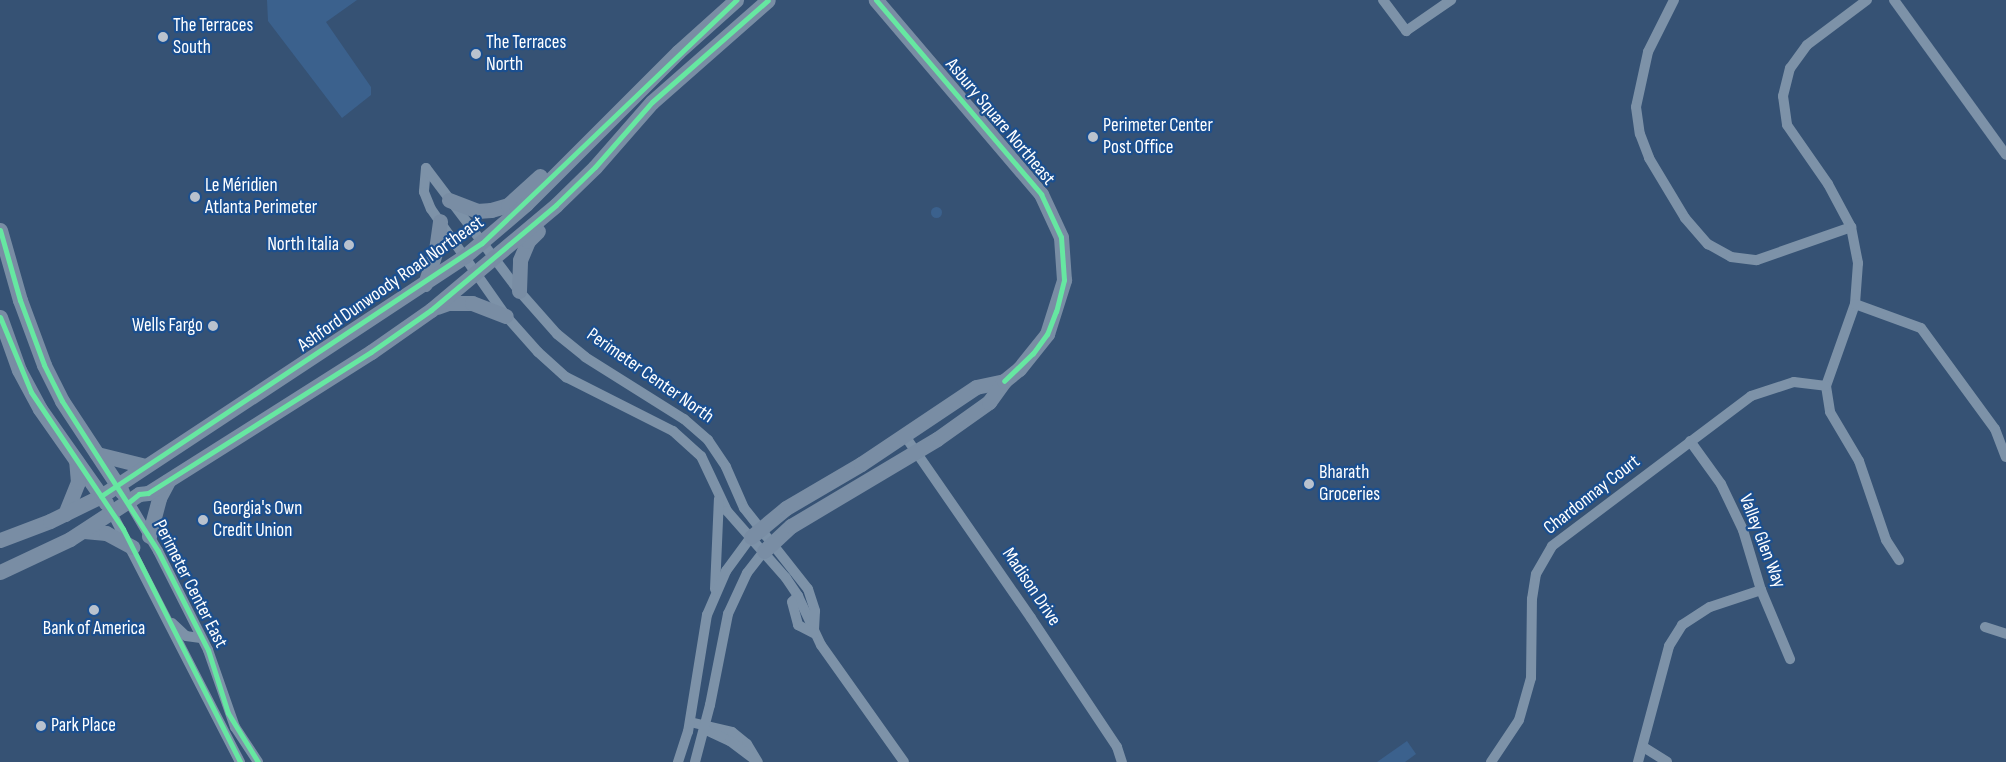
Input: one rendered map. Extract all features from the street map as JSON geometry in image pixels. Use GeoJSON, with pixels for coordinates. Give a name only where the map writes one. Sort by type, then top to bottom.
{"type":"FeatureCollection","features":[{"type":"Feature","properties":{"kind":"main road","name":"Ashford Dunwoody Road Northeast"},"geometry":{"type":"LineString","coordinates":[[0,540],[65,514],[101,496],[465,256],[482,243],[560,172],[678,52],[736,0]]}},
{"type":"Feature","properties":{"kind":"main road","name":"Ashford Dunwoody Road Northeast"},"geometry":{"type":"LineString","coordinates":[[0,572],[84,531],[371,352],[431,310],[494,259],[576,187],[652,102],[768,0]]}},
{"type":"Feature","properties":{"kind":"main road","name":"Asbury Square Northeast"},"geometry":{"type":"LineString","coordinates":[[768,546],[796,523],[917,451],[989,402],[1004,380],[1033,353],[1047,334],[1056,311],[1064,280],[1062,237],[1041,194],[876,0]]}},
{"type":"Feature","properties":{"kind":"main road"},"geometry":{"type":"LineString","coordinates":[[519,291],[520,260],[528,241],[589,185],[610,160],[625,131]]}},
{"type":"Feature","properties":{"kind":"main road"},"geometry":{"type":"LineString","coordinates":[[449,200],[472,210],[491,210],[508,205],[544,172],[560,172]]}},
{"type":"Feature","properties":{"kind":"main road"},"geometry":{"type":"LineString","coordinates":[[425,284],[436,250],[440,221]]}},
{"type":"Feature","properties":{"kind":"main road"},"geometry":{"type":"LineString","coordinates":[[0,230],[6,272],[44,365],[62,400],[129,502]]}},
{"type":"Feature","properties":{"kind":"main road"},"geometry":{"type":"LineString","coordinates":[[431,310],[448,303],[472,303],[506,316]]}},
{"type":"Feature","properties":{"kind":"main road"},"geometry":{"type":"LineString","coordinates":[[0,317],[30,392],[112,513]]}},
{"type":"Feature","properties":{"kind":"main road","name":"Asbury Square Northeast"},"geometry":{"type":"LineString","coordinates":[[756,533],[790,505],[905,436],[976,387],[1004,380]]}},
{"type":"Feature","properties":{"kind":"main road"},"geometry":{"type":"LineString","coordinates":[[97,454],[145,466]]}},
{"type":"Feature","properties":{"kind":"main road"},"geometry":{"type":"LineString","coordinates":[[65,514],[78,482],[76,461]]}},
{"type":"Feature","properties":{"kind":"main road"},"geometry":{"type":"LineString","coordinates":[[149,536],[162,490],[169,479]]}},
{"type":"Feature","properties":{"kind":"main road"},"geometry":{"type":"LineString","coordinates":[[84,531],[106,533],[132,547]]}},
{"type":"Feature","properties":{"kind":"street"},"geometry":{"type":"LineString","coordinates":[[1389,2],[1406,31],[1451,0]]}},
{"type":"Feature","properties":{"kind":"street"},"geometry":{"type":"LineString","coordinates":[[1674,0],[1648,52],[1636,107],[1640,134],[1649,158],[1685,218],[1708,244],[1731,257],[1757,260],[1851,227]]}},
{"type":"Feature","properties":{"kind":"street"},"geometry":{"type":"LineString","coordinates":[[1867,0],[1807,45],[1790,68],[1783,96],[1787,126],[1828,184],[1851,227],[1858,263],[1855,304],[1826,386],[1830,412],[1859,461],[1886,540],[1899,560]]}},
{"type":"Feature","properties":{"kind":"street"},"geometry":{"type":"LineString","coordinates":[[1894,0],[2006,155]]}},
{"type":"Feature","properties":{"kind":"street","name":"Perimeter Center North"},"geometry":{"type":"LineString","coordinates":[[756,533],[726,467],[708,440],[684,418],[580,353],[546,322],[494,259],[426,168],[426,197],[440,221],[506,316],[560,372],[679,435],[701,456],[727,511],[756,533],[768,546]]}},
{"type":"Feature","properties":{"kind":"street"},"geometry":{"type":"LineString","coordinates":[[1855,304],[1921,328],[1995,429],[2006,457]]}},
{"type":"Feature","properties":{"kind":"street","name":"Chardonnay Court"},"geometry":{"type":"LineString","coordinates":[[1491,762],[1519,720],[1531,678],[1532,599],[1536,574],[1552,546],[1751,396],[1794,382],[1826,386]]}},
{"type":"Feature","properties":{"kind":"street","name":"Madison Drive"},"geometry":{"type":"LineString","coordinates":[[905,436],[1111,739],[1122,762]]}},
{"type":"Feature","properties":{"kind":"street","name":"Valley Glen Way"},"geometry":{"type":"LineString","coordinates":[[1690,441],[1721,484],[1743,530],[1762,590],[1790,659]]}},
{"type":"Feature","properties":{"kind":"street"},"geometry":{"type":"LineString","coordinates":[[715,595],[718,491]]}},
{"type":"Feature","properties":{"kind":"street","name":"Perimeter Center East"},"geometry":{"type":"LineString","coordinates":[[129,502],[149,536],[201,638],[213,664],[228,713],[258,762]]}},
{"type":"Feature","properties":{"kind":"street","name":"Perimeter Center East"},"geometry":{"type":"LineString","coordinates":[[112,513],[132,547],[240,762]]}},
{"type":"Feature","properties":{"kind":"street"},"geometry":{"type":"LineString","coordinates":[[678,762],[690,722],[702,634],[715,595],[731,563],[756,533]]}},
{"type":"Feature","properties":{"kind":"street"},"geometry":{"type":"LineString","coordinates":[[768,546],[798,596],[814,632],[904,762]]}},
{"type":"Feature","properties":{"kind":"street"},"geometry":{"type":"LineString","coordinates":[[768,546],[808,589],[815,611],[814,632]]}},
{"type":"Feature","properties":{"kind":"street"},"geometry":{"type":"LineString","coordinates":[[695,762],[705,727],[728,614],[747,573],[768,546]]}},
{"type":"Feature","properties":{"kind":"street"},"geometry":{"type":"LineString","coordinates":[[1638,762],[1645,748],[1669,646],[1682,625],[1710,607],[1762,590]]}},
{"type":"Feature","properties":{"kind":"street"},"geometry":{"type":"LineString","coordinates":[[162,610],[177,629],[186,636],[201,638]]}},
{"type":"Feature","properties":{"kind":"street"},"geometry":{"type":"LineString","coordinates":[[1985,627],[2006,634]]}},
{"type":"Feature","properties":{"kind":"street"},"geometry":{"type":"LineString","coordinates":[[690,722],[705,727],[758,762]]}},
{"type":"Feature","properties":{"kind":"street"},"geometry":{"type":"LineString","coordinates":[[225,735],[250,762]]}},
{"type":"Feature","properties":{"kind":"street"},"geometry":{"type":"LineString","coordinates":[[1645,748],[1667,762]]}},
{"type":"Feature","properties":{"kind":"water"},"geometry":{"type":"Polygon","coordinates":[[[267,0],[357,0],[326,22],[371,87],[371,95],[342,118],[268,21],[267,0]]]}},
{"type":"Feature","properties":{"kind":"water"},"geometry":{"type":"Polygon","coordinates":[[[936,206],[942,212],[936,218],[930,212],[936,206]]]}},
{"type":"Feature","properties":{"kind":"water"},"geometry":{"type":"Polygon","coordinates":[[[1407,741],[1416,754],[1405,762],[1377,762],[1407,741]]]}},
{"type":"Feature","properties":{"kind":"cycle path"},"geometry":{"type":"LineString","coordinates":[[101,496],[482,243],[736,0]]}},
{"type":"Feature","properties":{"kind":"cycle path"},"geometry":{"type":"LineString","coordinates":[[129,502],[139,494],[148,493],[371,352],[431,310],[556,205],[595,167],[652,102],[768,0]]}},
{"type":"Feature","properties":{"kind":"cycle path"},"geometry":{"type":"LineString","coordinates":[[876,0],[1041,194],[1061,237],[1064,280],[1056,311],[1047,334],[1033,353],[1004,381]]}},
{"type":"Feature","properties":{"kind":"cycle path"},"geometry":{"type":"LineString","coordinates":[[0,230],[20,300],[44,365],[62,401],[158,551],[208,650],[228,713],[258,762]]}},
{"type":"Feature","properties":{"kind":"cycle path"},"geometry":{"type":"LineString","coordinates":[[0,317],[31,392],[123,529],[240,762]]}},
{"type":"Feature","properties":{"kind":"place","name":"The Terraces South"},"geometry":{"type":"Point","coordinates":[163,37]}},
{"type":"Feature","properties":{"kind":"place","name":"The Terraces North"},"geometry":{"type":"Point","coordinates":[476,54]}},
{"type":"Feature","properties":{"kind":"place","name":"Perimeter Center Post Office"},"geometry":{"type":"Point","coordinates":[1093,137]}},
{"type":"Feature","properties":{"kind":"place","name":"Le Méridien Atlanta Perimeter"},"geometry":{"type":"Point","coordinates":[195,197]}},
{"type":"Feature","properties":{"kind":"place","name":"North Italia"},"geometry":{"type":"Point","coordinates":[349,245]}},
{"type":"Feature","properties":{"kind":"place","name":"Wells Fargo"},"geometry":{"type":"Point","coordinates":[213,326]}},
{"type":"Feature","properties":{"kind":"place","name":"Bharath Groceries"},"geometry":{"type":"Point","coordinates":[1309,484]}},
{"type":"Feature","properties":{"kind":"place","name":"Georgia's Own Credit Union"},"geometry":{"type":"Point","coordinates":[203,520]}},
{"type":"Feature","properties":{"kind":"place","name":"Bank of America"},"geometry":{"type":"Point","coordinates":[94,610]}},
{"type":"Feature","properties":{"kind":"place","name":"Park Place"},"geometry":{"type":"Point","coordinates":[41,726]}}]}
